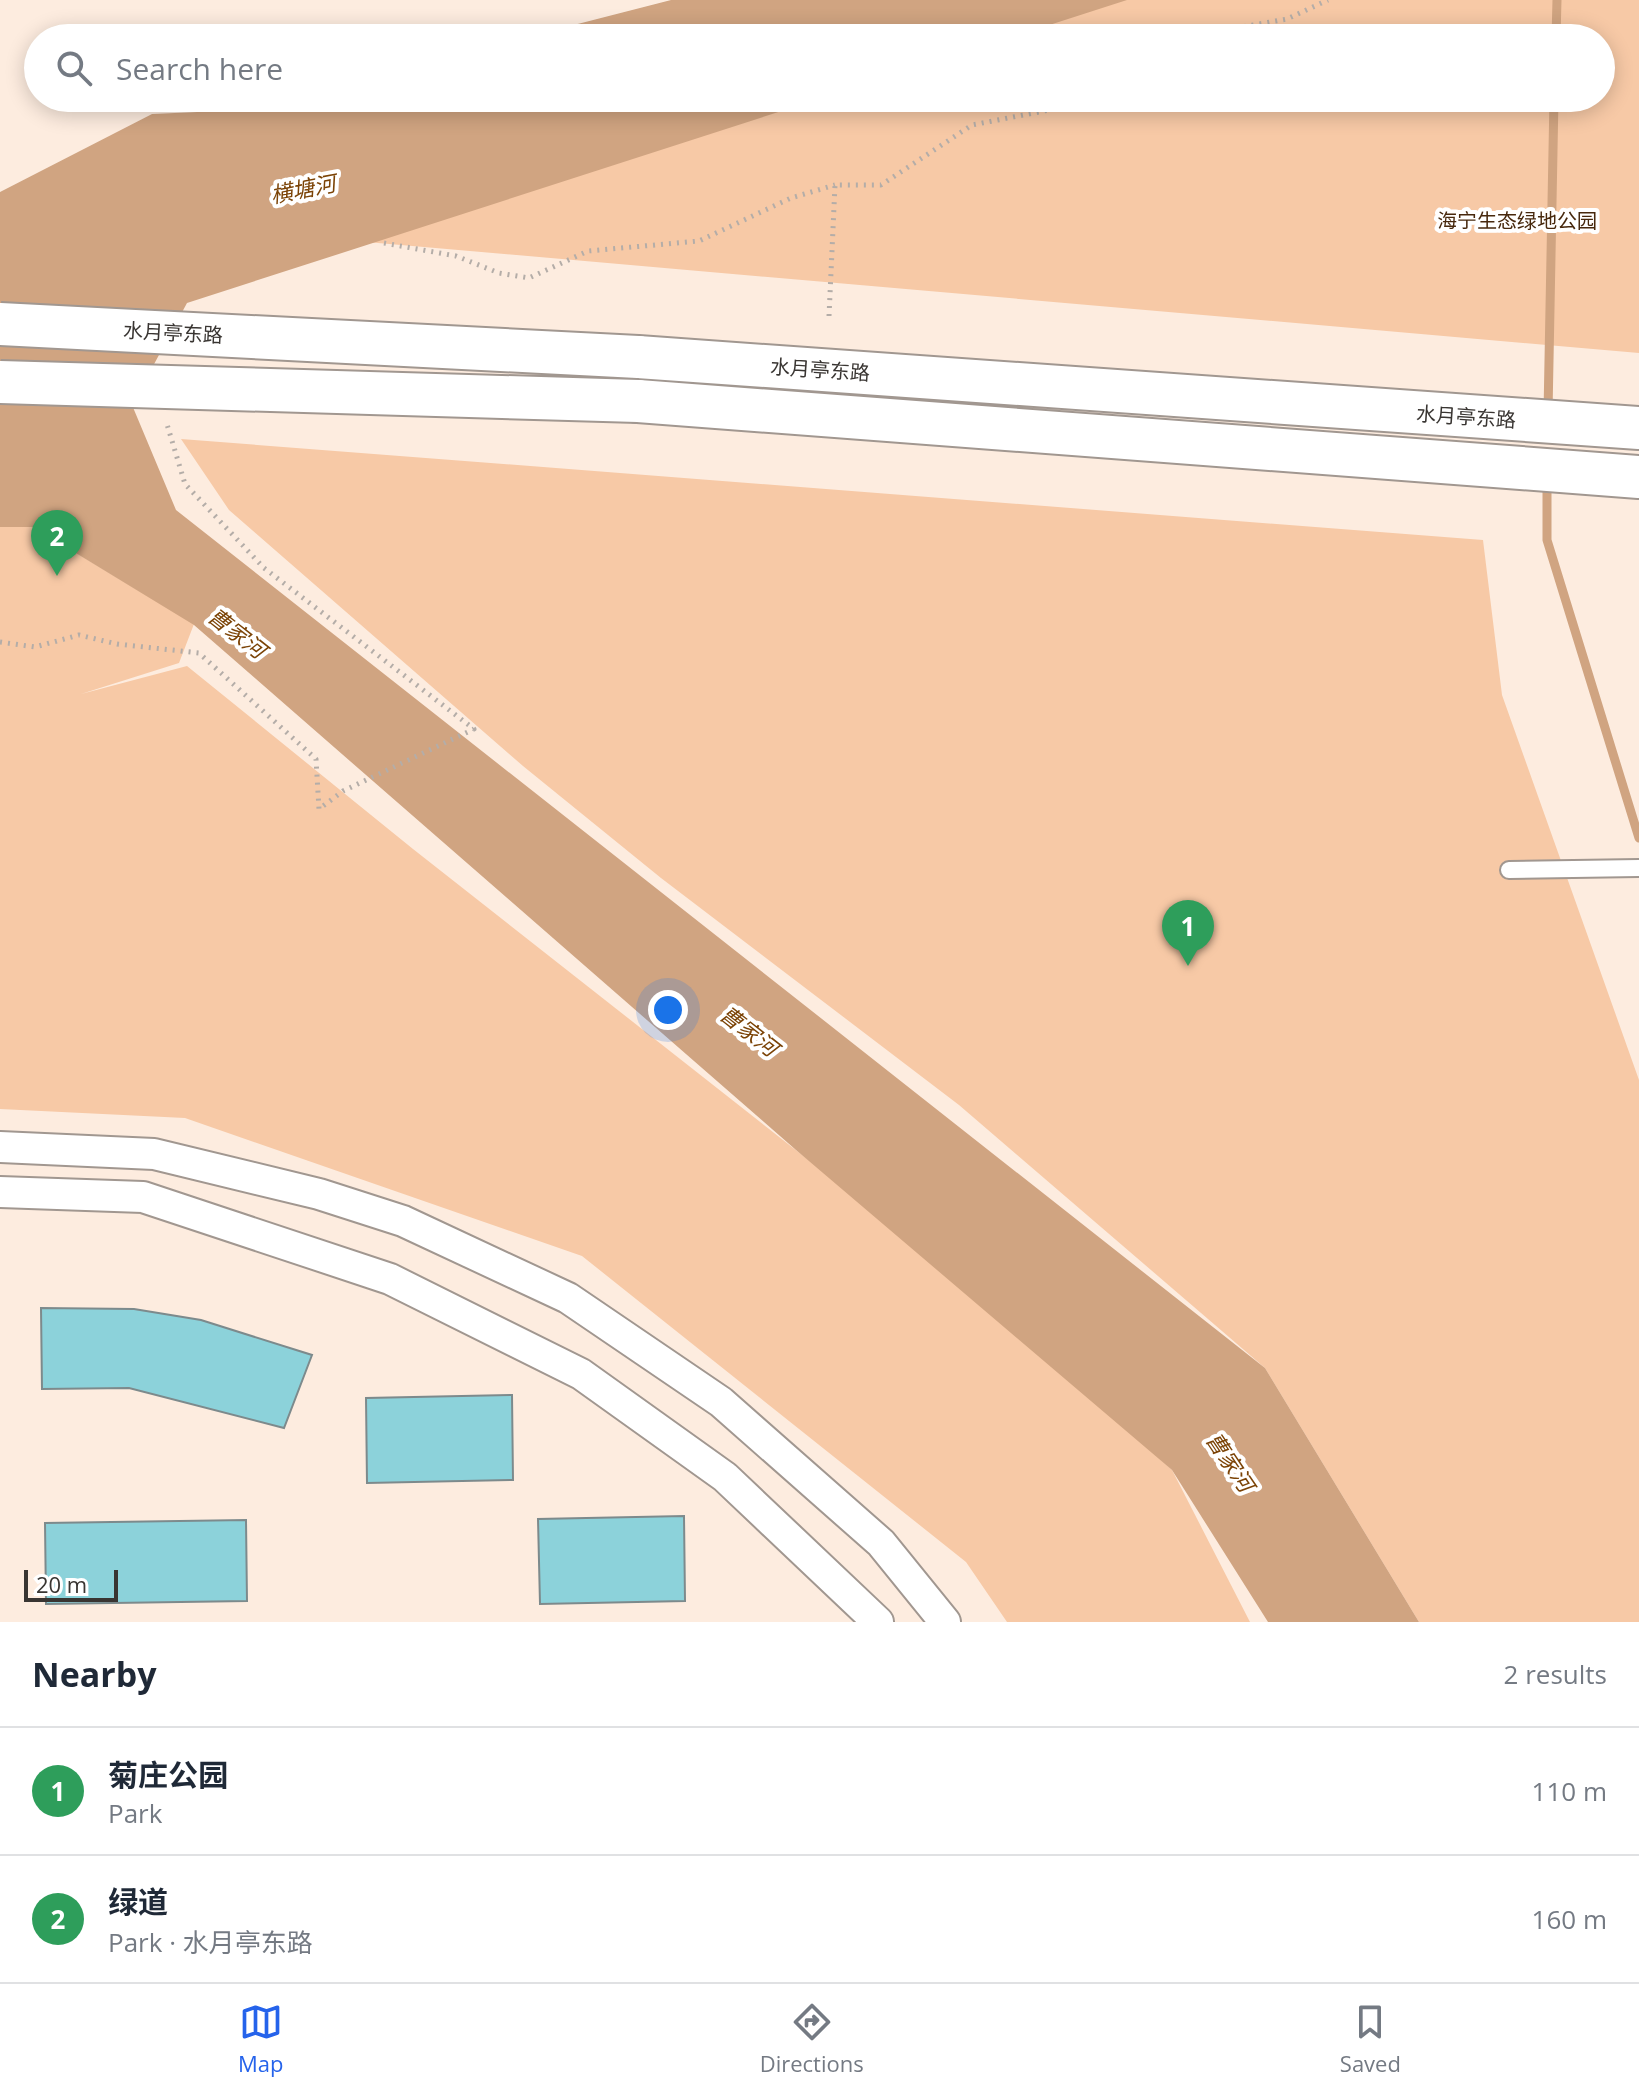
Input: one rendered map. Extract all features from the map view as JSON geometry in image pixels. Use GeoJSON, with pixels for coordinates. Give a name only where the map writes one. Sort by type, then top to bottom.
{"type":"FeatureCollection","features":[{"type":"Feature","properties":{"kind":"main road","name":"水月亭东路"},"geometry":{"type":"LineString","coordinates":[[0,324],[638,357],[1622,427]]}},
{"type":"Feature","properties":{"kind":"main road"},"geometry":{"type":"LineString","coordinates":[[0,382],[638,401],[1622,475]]}},
{"type":"Feature","properties":{"kind":"street"},"geometry":{"type":"LineString","coordinates":[[0,1147],[154,1154],[319,1194],[403,1221],[568,1298],[721,1402],[881,1543],[945,1622]]}},
{"type":"Feature","properties":{"kind":"street"},"geometry":{"type":"LineString","coordinates":[[0,1192],[143,1197],[404,1285],[581,1374],[725,1477],[878,1622]]}},
{"type":"Feature","properties":{"kind":"lane"},"geometry":{"type":"LineString","coordinates":[[1509,870],[1637,868]]}},
{"type":"Feature","properties":{"kind":"path"},"geometry":{"type":"LineString","coordinates":[[1259,24],[1287,19],[1328,0]]}},
{"type":"Feature","properties":{"kind":"path"},"geometry":{"type":"LineString","coordinates":[[384,243],[456,256],[499,273],[529,278],[588,251],[699,241],[791,198],[835,185],[881,185],[972,125],[1039,112]]}},
{"type":"Feature","properties":{"kind":"path"},"geometry":{"type":"LineString","coordinates":[[829,316],[835,185]]}},
{"type":"Feature","properties":{"kind":"path"},"geometry":{"type":"LineString","coordinates":[[0,642],[35,647],[79,635],[117,644],[199,653],[316,759],[319,809],[343,791],[474,729],[264,568],[185,484],[165,418]]}},
{"type":"Feature","properties":{"kind":"shaded area"},"geometry":{"type":"Polygon","coordinates":[[[0,0],[670,0],[577,24],[24,24],[24,112],[197,112],[152,114],[0,192],[0,0]]]}},
{"type":"Feature","properties":{"kind":"shaded area"},"geometry":{"type":"Polygon","coordinates":[[[1639,0],[1639,1622],[0,1622],[0,371],[705,112],[1615,112],[1615,24],[1639,0]]]}},
{"type":"Feature","properties":{"kind":"green space","name":"海宁生态绿地公园"},"geometry":{"type":"Polygon","coordinates":[[[1051,0],[1639,0],[1639,353],[355,241],[727,112],[1615,112],[1615,24],[982,24],[1051,0]]]}},
{"type":"Feature","properties":{"kind":"green space"},"geometry":{"type":"Polygon","coordinates":[[[181,439],[1483,540],[1502,695],[1639,1080],[1639,1622],[1419,1622],[1265,1368],[959,1105],[661,878],[523,766],[229,510],[181,439]]]}},
{"type":"Feature","properties":{"kind":"green space"},"geometry":{"type":"Polygon","coordinates":[[[0,527],[33,527],[194,624],[179,663],[81,694],[187,666],[413,849],[979,1294],[1172,1470],[1250,1622],[1007,1622],[966,1562],[582,1256],[185,1118],[0,1109],[0,527]]]}},
{"type":"Feature","properties":{"kind":"water"},"geometry":{"type":"Polygon","coordinates":[[[671,0],[1127,0],[1052,24],[578,24],[671,0]]]}},
{"type":"Feature","properties":{"kind":"water"},"geometry":{"type":"Polygon","coordinates":[[[779,112],[187,303],[132,405],[176,510],[1265,1368],[1419,1622],[1268,1622],[1172,1470],[796,1150],[194,625],[33,527],[0,527],[0,192],[152,114],[779,112]]]}},
{"type":"Feature","properties":{"kind":"building"},"geometry":{"type":"Polygon","coordinates":[[[41,1308],[134,1309],[201,1320],[312,1355],[284,1428],[129,1388],[42,1389],[41,1308]]]}},
{"type":"Feature","properties":{"kind":"building"},"geometry":{"type":"Polygon","coordinates":[[[512,1395],[513,1480],[367,1483],[366,1398],[512,1395]]]}},
{"type":"Feature","properties":{"kind":"building"},"geometry":{"type":"Polygon","coordinates":[[[684,1516],[685,1601],[540,1604],[538,1519],[684,1516]]]}},
{"type":"Feature","properties":{"kind":"building"},"geometry":{"type":"Polygon","coordinates":[[[246,1520],[247,1601],[46,1604],[45,1523],[246,1520]]]}},
{"type":"Feature","properties":{"kind":"waterway"},"geometry":{"type":"LineString","coordinates":[[1556,24],[1557,0]]}},
{"type":"Feature","properties":{"kind":"waterway"},"geometry":{"type":"LineString","coordinates":[[1548,413],[1554,112]]}},
{"type":"Feature","properties":{"kind":"waterway"},"geometry":{"type":"LineString","coordinates":[[1547,480],[1547,540],[1639,838]]}},
{"type":"Feature","properties":{"kind":"place","name":"绿道"},"geometry":{"type":"Point","coordinates":[57,576]}},
{"type":"Feature","properties":{"kind":"place","name":"菊庄公园"},"geometry":{"type":"Point","coordinates":[1188,966]}},
{"type":"Feature","properties":{"kind":"water label","name":"横塘河"},"geometry":{"type":"Point","coordinates":[303,189]}},
{"type":"Feature","properties":{"kind":"water label","name":"曹家河"},"geometry":{"type":"Point","coordinates":[237,633]}},
{"type":"Feature","properties":{"kind":"water label","name":"曹家河"},"geometry":{"type":"Point","coordinates":[749,1031]}},
{"type":"Feature","properties":{"kind":"water label","name":"曹家河"},"geometry":{"type":"Point","coordinates":[1230,1462]}}]}
